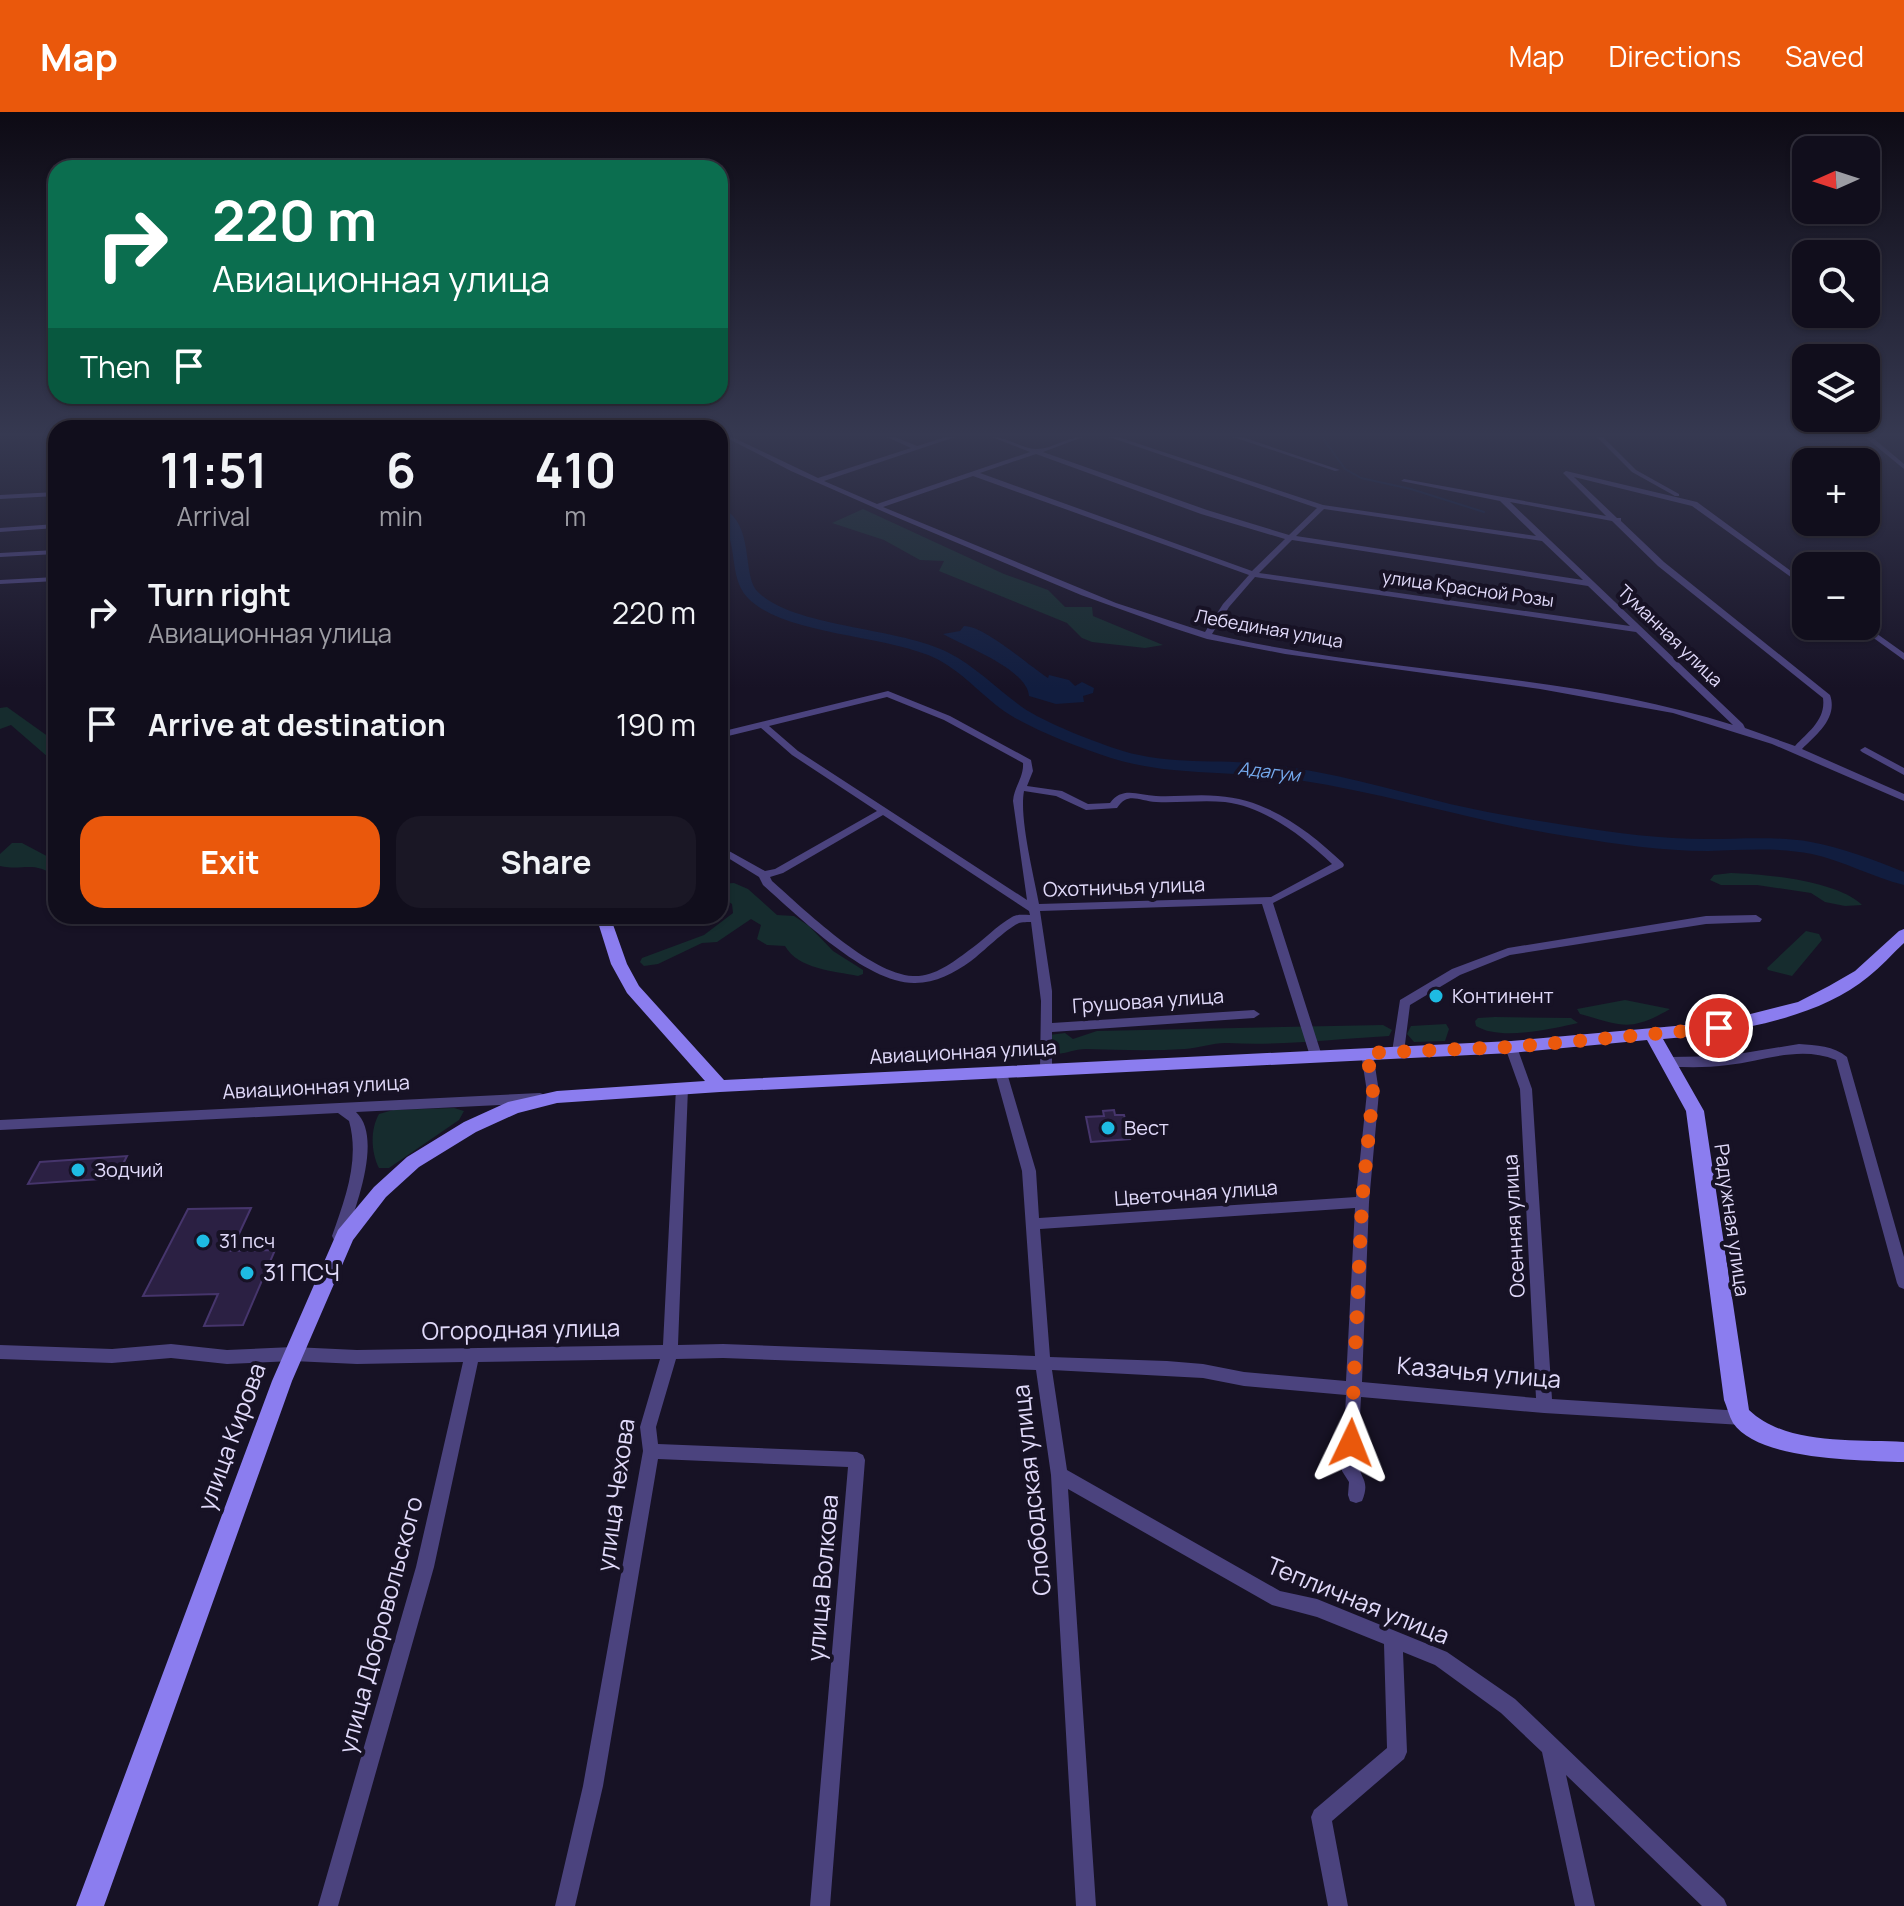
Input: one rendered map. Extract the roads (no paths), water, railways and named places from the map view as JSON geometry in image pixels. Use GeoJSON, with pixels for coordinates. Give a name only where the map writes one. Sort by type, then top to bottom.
{"type":"FeatureCollection","features":[{"type":"Feature","properties":{"kind":"main road"},"geometry":{"type":"LineString","coordinates":[[606,924],[619,964],[633,989],[720,1086]]}},
{"type":"Feature","properties":{"kind":"main road","name":"Авиационная улица"},"geometry":{"type":"LineString","coordinates":[[557,1097],[720,1086],[1511,1047],[1653,1036],[1719,1028],[1803,1006],[1861,975],[1903,935]]}},
{"type":"Feature","properties":{"kind":"main road","name":"Радужная улица"},"geometry":{"type":"LineString","coordinates":[[1653,1036],[1695,1111],[1735,1400],[1742,1418]]}},
{"type":"Feature","properties":{"kind":"main road","name":"улица Кирова"},"geometry":{"type":"LineString","coordinates":[[90,1906],[293,1354],[345,1236],[380,1192],[413,1162],[492,1115],[557,1097]]}},
{"type":"Feature","properties":{"kind":"main road","name":"Казачья улица"},"geometry":{"type":"LineString","coordinates":[[1742,1418],[1769,1437],[1788,1443],[1904,1452]]}},
{"type":"Feature","properties":{"kind":"street","name":"Лебединая улица"},"geometry":{"type":"LineString","coordinates":[[913,521],[1116,607],[1207,636],[1271,649],[1640,702],[1741,732],[1904,798]]}},
{"type":"Feature","properties":{"kind":"street","name":"улица Красной Розы"},"geometry":{"type":"LineString","coordinates":[[1104,521],[1255,575],[1641,630]]}},
{"type":"Feature","properties":{"kind":"street"},"geometry":{"type":"LineString","coordinates":[[1233,521],[1291,538],[1592,584]]}},
{"type":"Feature","properties":{"kind":"street"},"geometry":{"type":"LineString","coordinates":[[1207,636],[1219,616],[1255,575],[1308,521]]}},
{"type":"Feature","properties":{"kind":"street"},"geometry":{"type":"LineString","coordinates":[[1417,521],[1543,539]]}},
{"type":"Feature","properties":{"kind":"street","name":"Туманная улица"},"geometry":{"type":"LineString","coordinates":[[1524,521],[1740,726],[1741,732]]}},
{"type":"Feature","properties":{"kind":"street"},"geometry":{"type":"LineString","coordinates":[[1619,521],[1661,564],[1827,697],[1830,704],[1825,719],[1795,752]]}},
{"type":"Feature","properties":{"kind":"street"},"geometry":{"type":"LineString","coordinates":[[1717,521],[1792,576]]}},
{"type":"Feature","properties":{"kind":"street"},"geometry":{"type":"LineString","coordinates":[[0,530],[48,527]]}},
{"type":"Feature","properties":{"kind":"street"},"geometry":{"type":"LineString","coordinates":[[0,555],[48,552]]}},
{"type":"Feature","properties":{"kind":"street"},"geometry":{"type":"LineString","coordinates":[[0,582],[48,579]]}},
{"type":"Feature","properties":{"kind":"street"},"geometry":{"type":"LineString","coordinates":[[1880,640],[1904,657]]}},
{"type":"Feature","properties":{"kind":"street"},"geometry":{"type":"LineString","coordinates":[[728,733],[876,695],[895,695],[947,718],[1028,762],[1029,772],[1018,795],[1020,828],[1047,991],[1043,1052],[1046,1071]]}},
{"type":"Feature","properties":{"kind":"street","name":"Охотничья улица"},"geometry":{"type":"LineString","coordinates":[[762,724],[795,753],[882,812],[969,864],[1033,913],[1273,900],[1339,865],[1300,832],[1234,800],[1145,799],[1126,794],[1117,798],[1113,806],[1086,807],[1058,793],[1021,788]]}},
{"type":"Feature","properties":{"kind":"street"},"geometry":{"type":"LineString","coordinates":[[1865,750],[1904,772]]}},
{"type":"Feature","properties":{"kind":"street"},"geometry":{"type":"LineString","coordinates":[[764,875],[779,871],[882,812]]}},
{"type":"Feature","properties":{"kind":"street"},"geometry":{"type":"LineString","coordinates":[[728,854],[764,875],[767,883],[850,950],[884,971],[906,980],[933,977],[1017,919],[1033,913]]}},
{"type":"Feature","properties":{"kind":"street"},"geometry":{"type":"LineString","coordinates":[[1266,900],[1316,1056]]}},
{"type":"Feature","properties":{"kind":"street"},"geometry":{"type":"LineString","coordinates":[[1398,1052],[1404,1003],[1456,972],[1500,955],[1706,920],[1756,919]]}},
{"type":"Feature","properties":{"kind":"street","name":"Грушовая улица"},"geometry":{"type":"LineString","coordinates":[[1045,1028],[1254,1014]]}},
{"type":"Feature","properties":{"kind":"street","name":"Осенняя улица"},"geometry":{"type":"LineString","coordinates":[[1511,1047],[1526,1089],[1544,1406]]}},
{"type":"Feature","properties":{"kind":"street"},"geometry":{"type":"LineString","coordinates":[[1670,1062],[1725,1061],[1811,1048],[1827,1049],[1841,1057],[1904,1283]]}},
{"type":"Feature","properties":{"kind":"street"},"geometry":{"type":"LineString","coordinates":[[1356,1495],[1357,1480],[1350,1471],[1353,1388],[1362,1202],[1373,1092],[1367,1053]]}},
{"type":"Feature","properties":{"kind":"street","name":"Слободская улица"},"geometry":{"type":"LineString","coordinates":[[1001,1073],[1029,1171],[1043,1364],[1059,1475],[1086,1906]]}},
{"type":"Feature","properties":{"kind":"street","name":"улица Чехова"},"geometry":{"type":"LineString","coordinates":[[565,1906],[593,1786],[651,1451],[648,1427],[670,1352],[682,1088]]}},
{"type":"Feature","properties":{"kind":"street","name":"Авиационная улица"},"geometry":{"type":"LineString","coordinates":[[0,1125],[557,1097]]}},
{"type":"Feature","properties":{"kind":"street"},"geometry":{"type":"LineString","coordinates":[[324,1281],[349,1207],[360,1158],[358,1126],[349,1112],[339,1107]]}},
{"type":"Feature","properties":{"kind":"street","name":"Цветочная улица"},"geometry":{"type":"LineString","coordinates":[[1034,1224],[1362,1202]]}},
{"type":"Feature","properties":{"kind":"street","name":"Огородная улица"},"geometry":{"type":"LineString","coordinates":[[0,1352],[112,1356],[171,1351],[227,1357],[293,1354],[357,1357],[723,1351],[1043,1364]]}},
{"type":"Feature","properties":{"kind":"street","name":"улица Добровольского"},"geometry":{"type":"LineString","coordinates":[[328,1906],[425,1567],[472,1354]]}},
{"type":"Feature","properties":{"kind":"street","name":"Казачья улица"},"geometry":{"type":"LineString","coordinates":[[1043,1364],[1203,1371],[1244,1379],[1544,1406],[1742,1418]]}},
{"type":"Feature","properties":{"kind":"street","name":"улица Волкова"},"geometry":{"type":"LineString","coordinates":[[651,1451],[857,1460],[820,1906]]}},
{"type":"Feature","properties":{"kind":"street","name":"Тепличная улица"},"geometry":{"type":"LineString","coordinates":[[1059,1475],[1278,1599],[1317,1608],[1441,1658],[1508,1706],[1717,1906]]}},
{"type":"Feature","properties":{"kind":"street"},"geometry":{"type":"LineString","coordinates":[[1338,1906],[1321,1817],[1397,1752],[1393,1639]]}},
{"type":"Feature","properties":{"kind":"street"},"geometry":{"type":"LineString","coordinates":[[1550,1748],[1585,1906]]}},
{"type":"Feature","properties":{"kind":"water"},"geometry":{"type":"Polygon","coordinates":[[[964,626],[995,639],[1048,678],[1049,675],[1069,680],[1075,686],[1082,682],[1094,688],[1093,693],[1083,696],[1084,702],[1056,704],[1029,696],[1026,686],[1006,668],[943,634],[960,631],[964,626]]]}},
{"type":"Feature","properties":{"kind":"waterway","name":"Адагум"},"geometry":{"type":"LineString","coordinates":[[728,521],[733,526],[743,560],[744,582],[753,595],[772,608],[802,620],[860,631],[943,656],[1020,714],[1115,754],[1148,763],[1265,769],[1340,781],[1453,810],[1646,842],[1706,845],[1755,843],[1810,848],[1859,861],[1904,879]]}},
{"type":"Feature","properties":{"kind":"place","name":"Континент"},"geometry":{"type":"Point","coordinates":[1436,996]}},
{"type":"Feature","properties":{"kind":"place","name":"Вест"},"geometry":{"type":"Point","coordinates":[1108,1128]}},
{"type":"Feature","properties":{"kind":"place","name":"Зодчий"},"geometry":{"type":"Point","coordinates":[78,1170]}},
{"type":"Feature","properties":{"kind":"place","name":"31 псч"},"geometry":{"type":"Point","coordinates":[203,1241]}},
{"type":"Feature","properties":{"kind":"place","name":"31 ПСЧ"},"geometry":{"type":"Point","coordinates":[247,1273]}}]}
